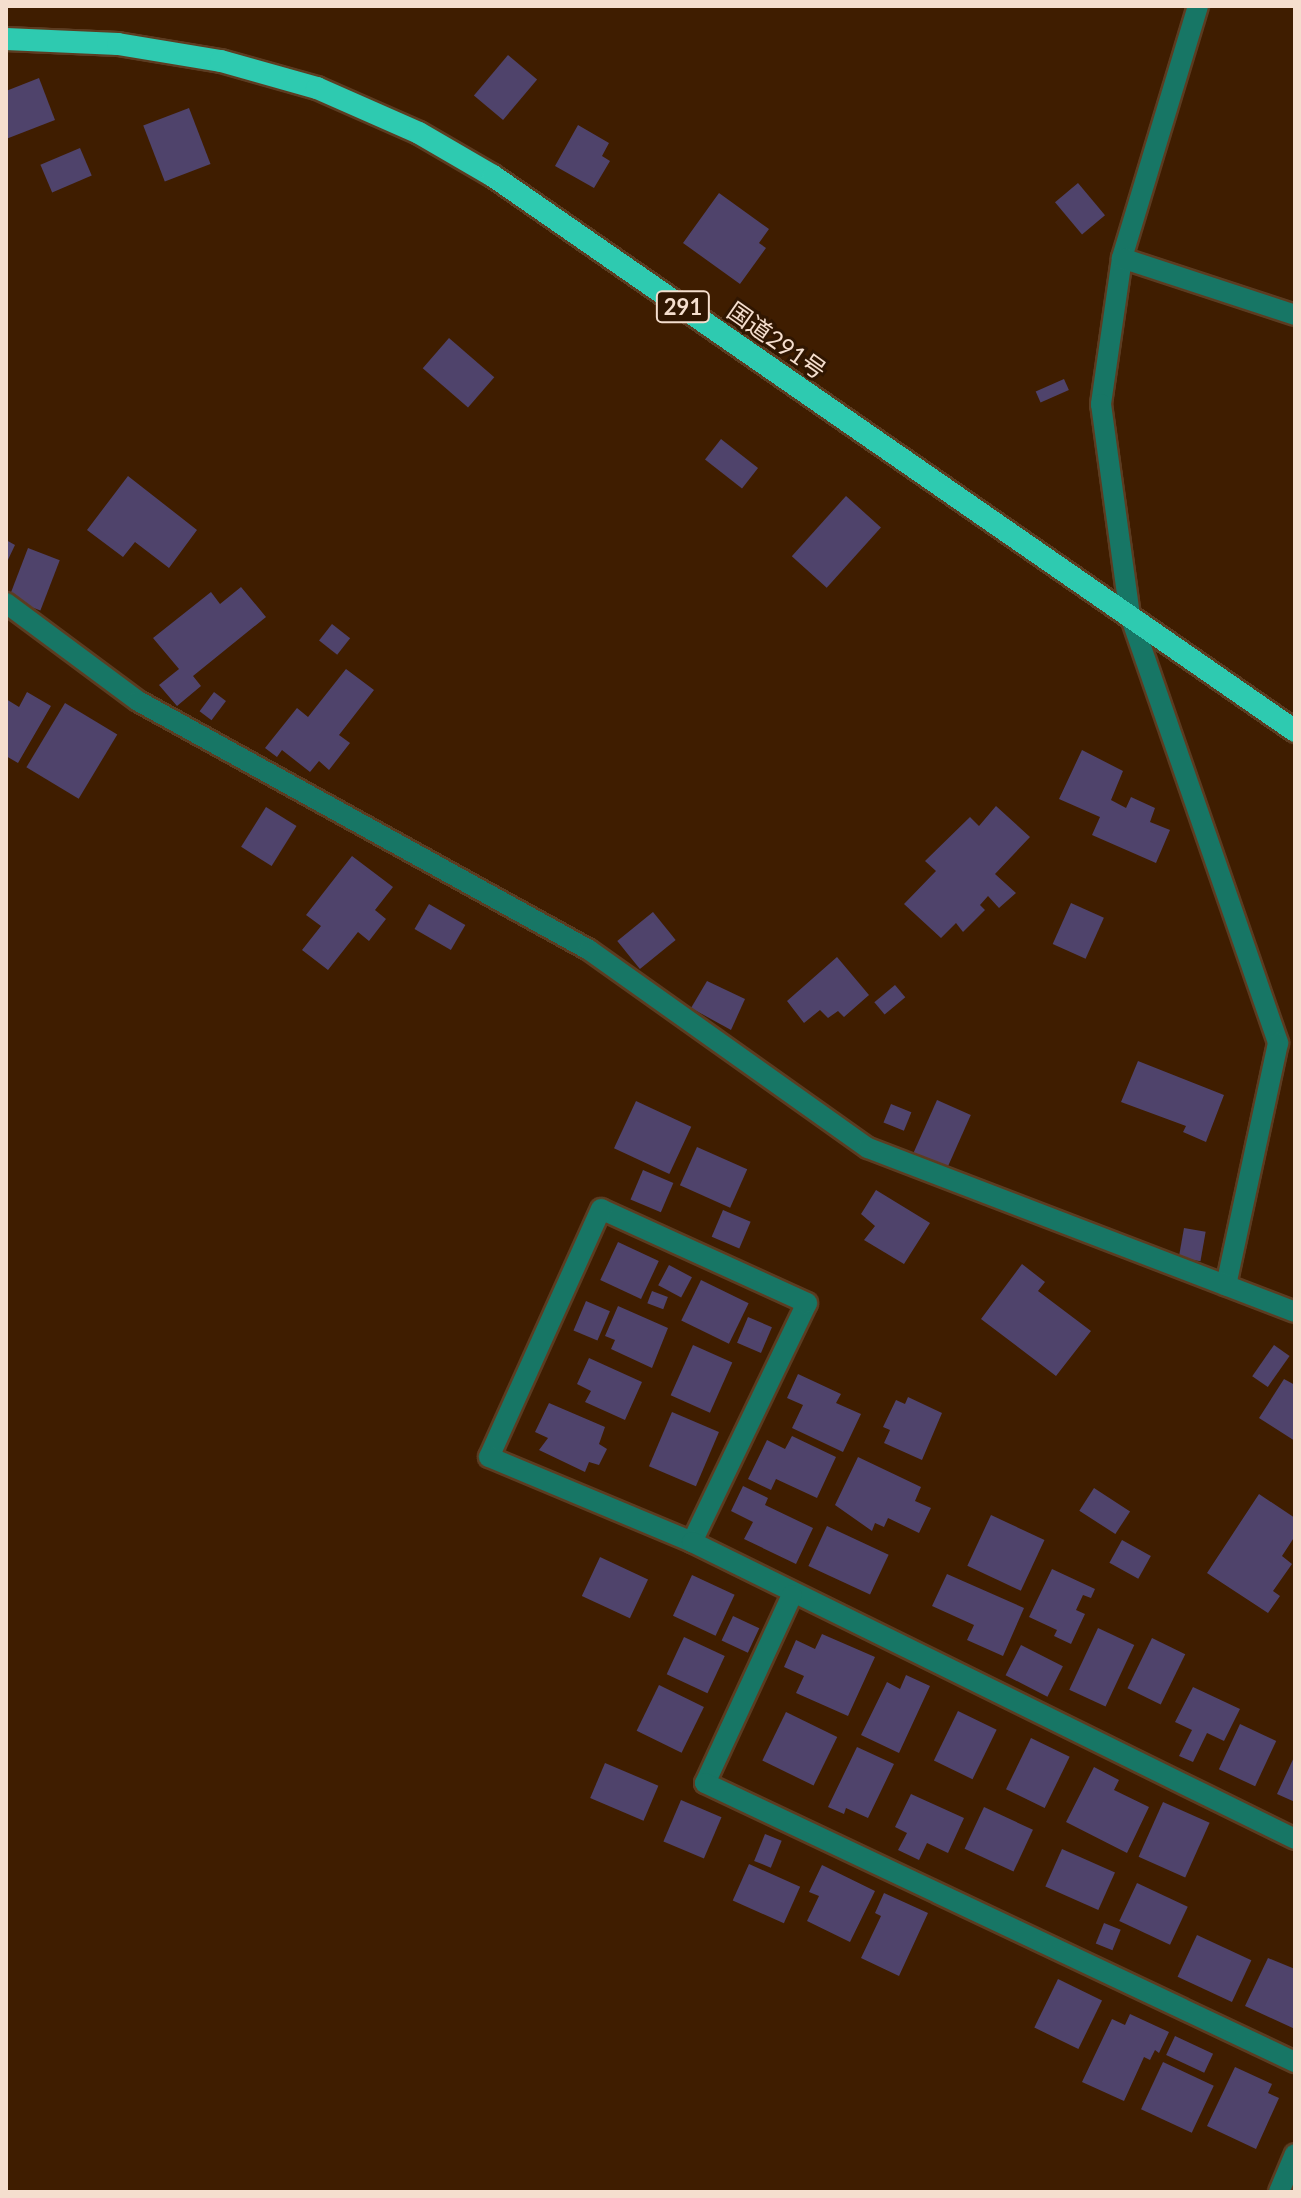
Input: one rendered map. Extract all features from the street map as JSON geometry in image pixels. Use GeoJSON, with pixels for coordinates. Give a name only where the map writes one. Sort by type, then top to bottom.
{"type":"FeatureCollection","features":[{"type":"Feature","properties":{"kind":"highway","name":"国道291号"},"geometry":{"type":"LineString","coordinates":[[6,39],[118,44],[221,61],[317,88],[419,133],[506,185],[1295,731]]}},
{"type":"Feature","properties":{"kind":"street"},"geometry":{"type":"LineString","coordinates":[[1198,6],[1122,258],[1101,404],[1130,615],[1278,1043],[1226,1285]]}},
{"type":"Feature","properties":{"kind":"street"},"geometry":{"type":"LineString","coordinates":[[1122,258],[1295,315]]}},
{"type":"Feature","properties":{"kind":"street"},"geometry":{"type":"LineString","coordinates":[[6,603],[138,701],[589,950],[868,1148],[1295,1312]]}},
{"type":"Feature","properties":{"kind":"street"},"geometry":{"type":"LineString","coordinates":[[692,1542],[807,1303],[601,1209],[489,1457],[692,1542],[792,1595],[1295,1839]]}},
{"type":"Feature","properties":{"kind":"street"},"geometry":{"type":"LineString","coordinates":[[792,1595],[705,1783],[1295,2062]]}},
{"type":"Feature","properties":{"kind":"street"},"geometry":{"type":"LineString","coordinates":[[1279,2192],[1295,2154]]}},
{"type":"Feature","properties":{"kind":"building"},"geometry":{"type":"Polygon","coordinates":[[[508,55],[537,79],[503,120],[474,96],[508,55]]]}},
{"type":"Feature","properties":{"kind":"building"},"geometry":{"type":"Polygon","coordinates":[[[39,78],[55,120],[6,139],[6,91],[39,78]]]}},
{"type":"Feature","properties":{"kind":"building"},"geometry":{"type":"Polygon","coordinates":[[[189,108],[211,164],[165,182],[143,126],[189,108]]]}},
{"type":"Feature","properties":{"kind":"building"},"geometry":{"type":"Polygon","coordinates":[[[578,125],[609,143],[602,156],[610,161],[594,188],[555,166],[578,125]]]}},
{"type":"Feature","properties":{"kind":"building"},"geometry":{"type":"Polygon","coordinates":[[[80,148],[92,176],[52,192],[40,165],[80,148]]]}},
{"type":"Feature","properties":{"kind":"building"},"geometry":{"type":"Polygon","coordinates":[[[1078,183],[1105,215],[1082,234],[1055,202],[1078,183]]]}},
{"type":"Feature","properties":{"kind":"building"},"geometry":{"type":"Polygon","coordinates":[[[719,193],[769,229],[759,243],[766,248],[740,284],[683,243],[719,193]]]}},
{"type":"Feature","properties":{"kind":"building"},"geometry":{"type":"Polygon","coordinates":[[[449,338],[494,377],[468,408],[423,368],[449,338]]]}},
{"type":"Feature","properties":{"kind":"building"},"geometry":{"type":"Polygon","coordinates":[[[1064,379],[1069,390],[1041,403],[1036,392],[1064,379]]]}},
{"type":"Feature","properties":{"kind":"building"},"geometry":{"type":"Polygon","coordinates":[[[721,439],[758,468],[742,488],[705,459],[721,439]]]}},
{"type":"Feature","properties":{"kind":"building"},"geometry":{"type":"Polygon","coordinates":[[[128,476],[197,530],[169,568],[135,542],[123,557],[87,530],[128,476]]]}},
{"type":"Feature","properties":{"kind":"building"},"geometry":{"type":"Polygon","coordinates":[[[846,496],[881,527],[827,588],[792,556],[846,496]]]}},
{"type":"Feature","properties":{"kind":"building"},"geometry":{"type":"Polygon","coordinates":[[[6,540],[15,545],[6,564],[6,540]]]}},
{"type":"Feature","properties":{"kind":"building"},"geometry":{"type":"Polygon","coordinates":[[[28,548],[60,560],[40,611],[9,598],[28,548]]]}},
{"type":"Feature","properties":{"kind":"building"},"geometry":{"type":"Polygon","coordinates":[[[241,587],[266,617],[193,676],[201,686],[177,706],[159,685],[179,669],[153,638],[211,592],[220,604],[241,587]]]}},
{"type":"Feature","properties":{"kind":"building"},"geometry":{"type":"Polygon","coordinates":[[[332,624],[350,638],[337,655],[319,641],[332,624]]]}},
{"type":"Feature","properties":{"kind":"building"},"geometry":{"type":"Polygon","coordinates":[[[346,669],[374,690],[339,735],[350,743],[329,770],[319,761],[310,772],[282,750],[277,757],[265,748],[297,708],[308,717],[346,669]]]}},
{"type":"Feature","properties":{"kind":"building"},"geometry":{"type":"Polygon","coordinates":[[[27,692],[51,706],[18,763],[6,756],[6,699],[19,707],[27,692]]]}},
{"type":"Feature","properties":{"kind":"building"},"geometry":{"type":"Polygon","coordinates":[[[214,692],[226,701],[212,720],[200,711],[214,692]]]}},
{"type":"Feature","properties":{"kind":"building"},"geometry":{"type":"Polygon","coordinates":[[[65,703],[117,734],[79,799],[26,767],[65,703]]]}},
{"type":"Feature","properties":{"kind":"building"},"geometry":{"type":"Polygon","coordinates":[[[1082,750],[1123,771],[1111,800],[1126,808],[1131,797],[1155,808],[1150,822],[1170,830],[1156,863],[1092,835],[1100,817],[1059,799],[1082,750]]]}},
{"type":"Feature","properties":{"kind":"building"},"geometry":{"type":"Polygon","coordinates":[[[996,806],[1030,837],[995,874],[1016,893],[999,908],[988,896],[980,905],[985,910],[963,932],[956,923],[941,938],[904,904],[936,871],[925,861],[970,817],[979,826],[996,806]]]}},
{"type":"Feature","properties":{"kind":"building"},"geometry":{"type":"Polygon","coordinates":[[[266,807],[297,826],[272,866],[241,847],[266,807]]]}},
{"type":"Feature","properties":{"kind":"building"},"geometry":{"type":"Polygon","coordinates":[[[352,856],[393,887],[375,910],[386,919],[369,941],[358,932],[328,970],[302,950],[321,926],[306,915],[352,856]]]}},
{"type":"Feature","properties":{"kind":"building"},"geometry":{"type":"Polygon","coordinates":[[[1071,903],[1104,918],[1086,959],[1053,944],[1071,903]]]}},
{"type":"Feature","properties":{"kind":"building"},"geometry":{"type":"Polygon","coordinates":[[[429,904],[465,925],[451,950],[414,929],[429,904]]]}},
{"type":"Feature","properties":{"kind":"building"},"geometry":{"type":"Polygon","coordinates":[[[653,912],[676,940],[640,969],[617,941],[653,912]]]}},
{"type":"Feature","properties":{"kind":"building"},"geometry":{"type":"Polygon","coordinates":[[[837,957],[869,995],[844,1017],[838,1011],[828,1018],[820,1010],[804,1023],[787,1001],[837,957]]]}},
{"type":"Feature","properties":{"kind":"building"},"geometry":{"type":"Polygon","coordinates":[[[707,981],[745,999],[731,1030],[691,1008],[707,981]]]}},
{"type":"Feature","properties":{"kind":"building"},"geometry":{"type":"Polygon","coordinates":[[[895,985],[905,997],[885,1015],[874,1002],[895,985]]]}},
{"type":"Feature","properties":{"kind":"building"},"geometry":{"type":"Polygon","coordinates":[[[1138,1061],[1224,1095],[1206,1142],[1183,1132],[1186,1126],[1121,1102],[1138,1061]]]}},
{"type":"Feature","properties":{"kind":"building"},"geometry":{"type":"Polygon","coordinates":[[[937,1100],[971,1115],[946,1171],[912,1156],[937,1100]]]}},
{"type":"Feature","properties":{"kind":"building"},"geometry":{"type":"Polygon","coordinates":[[[636,1101],[691,1127],[669,1174],[614,1148],[636,1101]]]}},
{"type":"Feature","properties":{"kind":"building"},"geometry":{"type":"Polygon","coordinates":[[[891,1104],[911,1112],[904,1131],[884,1123],[891,1104]]]}},
{"type":"Feature","properties":{"kind":"building"},"geometry":{"type":"Polygon","coordinates":[[[697,1147],[747,1169],[730,1208],[680,1185],[697,1147]]]}},
{"type":"Feature","properties":{"kind":"building"},"geometry":{"type":"Polygon","coordinates":[[[643,1170],[673,1183],[661,1212],[630,1199],[643,1170]]]}},
{"type":"Feature","properties":{"kind":"building"},"geometry":{"type":"Polygon","coordinates":[[[876,1190],[930,1223],[904,1264],[864,1240],[875,1226],[861,1214],[876,1190]]]}},
{"type":"Feature","properties":{"kind":"building"},"geometry":{"type":"Polygon","coordinates":[[[723,1210],[751,1222],[739,1248],[712,1237],[723,1210]]]}},
{"type":"Feature","properties":{"kind":"building"},"geometry":{"type":"Polygon","coordinates":[[[1184,1228],[1206,1232],[1200,1261],[1179,1258],[1184,1228]]]}},
{"type":"Feature","properties":{"kind":"building"},"geometry":{"type":"Polygon","coordinates":[[[618,1242],[659,1261],[641,1299],[600,1280],[618,1242]]]}},
{"type":"Feature","properties":{"kind":"building"},"geometry":{"type":"Polygon","coordinates":[[[1022,1264],[1045,1282],[1038,1291],[1091,1331],[1056,1376],[981,1319],[1022,1264]]]}},
{"type":"Feature","properties":{"kind":"building"},"geometry":{"type":"Polygon","coordinates":[[[669,1265],[692,1277],[681,1298],[658,1285],[669,1265]]]}},
{"type":"Feature","properties":{"kind":"building"},"geometry":{"type":"Polygon","coordinates":[[[701,1280],[749,1303],[729,1344],[681,1320],[701,1280]]]}},
{"type":"Feature","properties":{"kind":"building"},"geometry":{"type":"Polygon","coordinates":[[[652,1291],[668,1297],[663,1309],[647,1303],[652,1291]]]}},
{"type":"Feature","properties":{"kind":"building"},"geometry":{"type":"Polygon","coordinates":[[[586,1301],[610,1311],[597,1341],[573,1330],[586,1301]]]}},
{"type":"Feature","properties":{"kind":"building"},"geometry":{"type":"Polygon","coordinates":[[[618,1306],[668,1328],[652,1368],[611,1349],[615,1340],[605,1336],[618,1306]]]}},
{"type":"Feature","properties":{"kind":"building"},"geometry":{"type":"Polygon","coordinates":[[[748,1317],[772,1327],[761,1353],[737,1343],[748,1317]]]}},
{"type":"Feature","properties":{"kind":"building"},"geometry":{"type":"Polygon","coordinates":[[[693,1345],[732,1362],[710,1413],[671,1395],[693,1345]]]}},
{"type":"Feature","properties":{"kind":"building"},"geometry":{"type":"Polygon","coordinates":[[[1274,1345],[1290,1356],[1268,1387],[1252,1376],[1274,1345]]]}},
{"type":"Feature","properties":{"kind":"building"},"geometry":{"type":"Polygon","coordinates":[[[589,1358],[642,1382],[625,1420],[585,1402],[591,1391],[577,1384],[589,1358]]]}},
{"type":"Feature","properties":{"kind":"building"},"geometry":{"type":"Polygon","coordinates":[[[798,1374],[841,1394],[836,1403],[861,1414],[843,1452],[792,1428],[803,1405],[787,1398],[798,1374]]]}},
{"type":"Feature","properties":{"kind":"building"},"geometry":{"type":"Polygon","coordinates":[[[1284,1379],[1295,1385],[1295,1441],[1259,1418],[1284,1379]]]}},
{"type":"Feature","properties":{"kind":"building"},"geometry":{"type":"Polygon","coordinates":[[[908,1397],[942,1413],[922,1460],[884,1443],[890,1430],[883,1427],[896,1400],[905,1404],[908,1397]]]}},
{"type":"Feature","properties":{"kind":"building"},"geometry":{"type":"Polygon","coordinates":[[[549,1403],[605,1427],[599,1444],[607,1449],[599,1465],[589,1462],[585,1472],[539,1450],[548,1438],[535,1432],[549,1403]]]}},
{"type":"Feature","properties":{"kind":"building"},"geometry":{"type":"Polygon","coordinates":[[[672,1412],[719,1432],[696,1486],[649,1466],[672,1412]]]}},
{"type":"Feature","properties":{"kind":"building"},"geometry":{"type":"Polygon","coordinates":[[[792,1436],[836,1457],[817,1498],[776,1479],[771,1490],[748,1479],[767,1440],[785,1449],[792,1436]]]}},
{"type":"Feature","properties":{"kind":"building"},"geometry":{"type":"Polygon","coordinates":[[[858,1457],[921,1487],[915,1501],[931,1508],[919,1533],[888,1518],[884,1527],[875,1523],[872,1531],[835,1505],[858,1457]]]}},
{"type":"Feature","properties":{"kind":"building"},"geometry":{"type":"Polygon","coordinates":[[[743,1486],[768,1498],[765,1505],[813,1528],[796,1564],[744,1539],[753,1522],[731,1511],[743,1486]]]}},
{"type":"Feature","properties":{"kind":"building"},"geometry":{"type":"Polygon","coordinates":[[[1094,1488],[1130,1511],[1115,1534],[1079,1511],[1094,1488]]]}},
{"type":"Feature","properties":{"kind":"building"},"geometry":{"type":"Polygon","coordinates":[[[1259,1494],[1295,1518],[1295,1536],[1282,1556],[1292,1564],[1273,1591],[1280,1596],[1268,1613],[1207,1573],[1259,1494]]]}},
{"type":"Feature","properties":{"kind":"building"},"geometry":{"type":"Polygon","coordinates":[[[991,1515],[1044,1540],[1021,1591],[967,1566],[991,1515]]]}},
{"type":"Feature","properties":{"kind":"building"},"geometry":{"type":"Polygon","coordinates":[[[827,1526],[889,1555],[870,1595],[808,1566],[827,1526]]]}},
{"type":"Feature","properties":{"kind":"building"},"geometry":{"type":"Polygon","coordinates":[[[1122,1540],[1151,1556],[1138,1579],[1109,1563],[1122,1540]]]}},
{"type":"Feature","properties":{"kind":"building"},"geometry":{"type":"Polygon","coordinates":[[[600,1557],[648,1579],[630,1618],[582,1596],[600,1557]]]}},
{"type":"Feature","properties":{"kind":"building"},"geometry":{"type":"Polygon","coordinates":[[[1052,1569],[1095,1589],[1091,1598],[1083,1595],[1076,1610],[1085,1614],[1071,1644],[1054,1636],[1057,1630],[1029,1617],[1052,1569]]]}},
{"type":"Feature","properties":{"kind":"building"},"geometry":{"type":"Polygon","coordinates":[[[947,1574],[1024,1608],[1003,1656],[967,1640],[974,1625],[932,1606],[947,1574]]]}},
{"type":"Feature","properties":{"kind":"building"},"geometry":{"type":"Polygon","coordinates":[[[692,1575],[735,1595],[716,1636],[673,1616],[692,1575]]]}},
{"type":"Feature","properties":{"kind":"building"},"geometry":{"type":"Polygon","coordinates":[[[733,1616],[759,1628],[748,1653],[722,1640],[733,1616]]]}},
{"type":"Feature","properties":{"kind":"building"},"geometry":{"type":"Polygon","coordinates":[[[1098,1628],[1134,1645],[1106,1707],[1069,1690],[1098,1628]]]}},
{"type":"Feature","properties":{"kind":"building"},"geometry":{"type":"Polygon","coordinates":[[[822,1634],[875,1657],[848,1716],[796,1693],[804,1676],[784,1667],[796,1640],[815,1649],[822,1634]]]}},
{"type":"Feature","properties":{"kind":"building"},"geometry":{"type":"Polygon","coordinates":[[[684,1637],[725,1656],[707,1693],[667,1674],[684,1637]]]}},
{"type":"Feature","properties":{"kind":"building"},"geometry":{"type":"Polygon","coordinates":[[[1152,1638],[1185,1654],[1161,1705],[1127,1688],[1152,1638]]]}},
{"type":"Feature","properties":{"kind":"building"},"geometry":{"type":"Polygon","coordinates":[[[1021,1645],[1063,1666],[1047,1697],[1006,1675],[1021,1645]]]}},
{"type":"Feature","properties":{"kind":"building"},"geometry":{"type":"Polygon","coordinates":[[[906,1675],[930,1686],[899,1753],[861,1735],[887,1682],[900,1689],[906,1675]]]}},
{"type":"Feature","properties":{"kind":"building"},"geometry":{"type":"Polygon","coordinates":[[[659,1685],[704,1707],[682,1753],[637,1731],[659,1685]]]}},
{"type":"Feature","properties":{"kind":"building"},"geometry":{"type":"Polygon","coordinates":[[[1193,1687],[1240,1709],[1224,1741],[1207,1733],[1193,1762],[1179,1756],[1192,1730],[1175,1722],[1193,1687]]]}},
{"type":"Feature","properties":{"kind":"building"},"geometry":{"type":"Polygon","coordinates":[[[958,1711],[997,1730],[973,1779],[934,1760],[958,1711]]]}},
{"type":"Feature","properties":{"kind":"building"},"geometry":{"type":"Polygon","coordinates":[[[786,1712],[837,1737],[814,1786],[762,1761],[786,1712]]]}},
{"type":"Feature","properties":{"kind":"building"},"geometry":{"type":"Polygon","coordinates":[[[1240,1724],[1276,1741],[1255,1786],[1219,1769],[1240,1724]]]}},
{"type":"Feature","properties":{"kind":"building"},"geometry":{"type":"Polygon","coordinates":[[[1031,1738],[1070,1757],[1045,1808],[1006,1789],[1031,1738]]]}},
{"type":"Feature","properties":{"kind":"building"},"geometry":{"type":"Polygon","coordinates":[[[857,1747],[894,1764],[868,1818],[846,1808],[844,1814],[828,1807],[857,1747]]]}},
{"type":"Feature","properties":{"kind":"building"},"geometry":{"type":"Polygon","coordinates":[[[1295,1755],[1295,1802],[1277,1794],[1295,1755]]]}},
{"type":"Feature","properties":{"kind":"building"},"geometry":{"type":"Polygon","coordinates":[[[605,1763],[658,1786],[644,1821],[590,1798],[605,1763]]]}},
{"type":"Feature","properties":{"kind":"building"},"geometry":{"type":"Polygon","coordinates":[[[1094,1767],[1119,1780],[1114,1790],[1149,1807],[1127,1853],[1066,1822],[1094,1767]]]}},
{"type":"Feature","properties":{"kind":"building"},"geometry":{"type":"Polygon","coordinates":[[[911,1794],[964,1818],[948,1853],[927,1843],[919,1860],[898,1850],[907,1833],[895,1827],[911,1794]]]}},
{"type":"Feature","properties":{"kind":"building"},"geometry":{"type":"Polygon","coordinates":[[[681,1800],[722,1817],[704,1859],[663,1841],[681,1800]]]}},
{"type":"Feature","properties":{"kind":"building"},"geometry":{"type":"Polygon","coordinates":[[[1163,1802],[1210,1823],[1185,1878],[1139,1857],[1163,1802]]]}},
{"type":"Feature","properties":{"kind":"building"},"geometry":{"type":"Polygon","coordinates":[[[984,1807],[1033,1830],[1014,1872],[965,1849],[984,1807]]]}},
{"type":"Feature","properties":{"kind":"building"},"geometry":{"type":"Polygon","coordinates":[[[765,1834],[782,1841],[771,1868],[754,1861],[765,1834]]]}},
{"type":"Feature","properties":{"kind":"building"},"geometry":{"type":"Polygon","coordinates":[[[1062,1849],[1115,1873],[1098,1910],[1045,1886],[1062,1849]]]}},
{"type":"Feature","properties":{"kind":"building"},"geometry":{"type":"Polygon","coordinates":[[[749,1864],[800,1887],[784,1923],[733,1901],[749,1864]]]}},
{"type":"Feature","properties":{"kind":"building"},"geometry":{"type":"Polygon","coordinates":[[[822,1865],[875,1891],[850,1942],[807,1921],[819,1896],[809,1892],[822,1865]]]}},
{"type":"Feature","properties":{"kind":"building"},"geometry":{"type":"Polygon","coordinates":[[[1137,1883],[1188,1907],[1170,1945],[1119,1921],[1137,1883]]]}},
{"type":"Feature","properties":{"kind":"building"},"geometry":{"type":"Polygon","coordinates":[[[884,1893],[928,1913],[899,1976],[861,1958],[881,1916],[875,1913],[884,1893]]]}},
{"type":"Feature","properties":{"kind":"building"},"geometry":{"type":"Polygon","coordinates":[[[1104,1923],[1121,1930],[1112,1950],[1096,1943],[1104,1923]]]}},
{"type":"Feature","properties":{"kind":"building"},"geometry":{"type":"Polygon","coordinates":[[[1197,1935],[1251,1960],[1232,2002],[1178,1977],[1197,1935]]]}},
{"type":"Feature","properties":{"kind":"building"},"geometry":{"type":"Polygon","coordinates":[[[1268,1958],[1295,1969],[1295,2029],[1245,2006],[1268,1958]]]}},
{"type":"Feature","properties":{"kind":"building"},"geometry":{"type":"Polygon","coordinates":[[[1058,1979],[1102,2000],[1078,2049],[1034,2028],[1058,1979]]]}},
{"type":"Feature","properties":{"kind":"building"},"geometry":{"type":"Polygon","coordinates":[[[1130,2014],[1169,2032],[1159,2053],[1155,2050],[1150,2060],[1144,2057],[1124,2101],[1082,2082],[1112,2019],[1125,2025],[1130,2014]]]}},
{"type":"Feature","properties":{"kind":"building"},"geometry":{"type":"Polygon","coordinates":[[[1175,2036],[1213,2054],[1204,2073],[1166,2055],[1175,2036]]]}},
{"type":"Feature","properties":{"kind":"building"},"geometry":{"type":"Polygon","coordinates":[[[1163,2062],[1214,2086],[1192,2133],[1141,2109],[1163,2062]]]}},
{"type":"Feature","properties":{"kind":"building"},"geometry":{"type":"Polygon","coordinates":[[[1235,2067],[1272,2084],[1268,2093],[1279,2098],[1256,2149],[1207,2126],[1235,2067]]]}}]}
